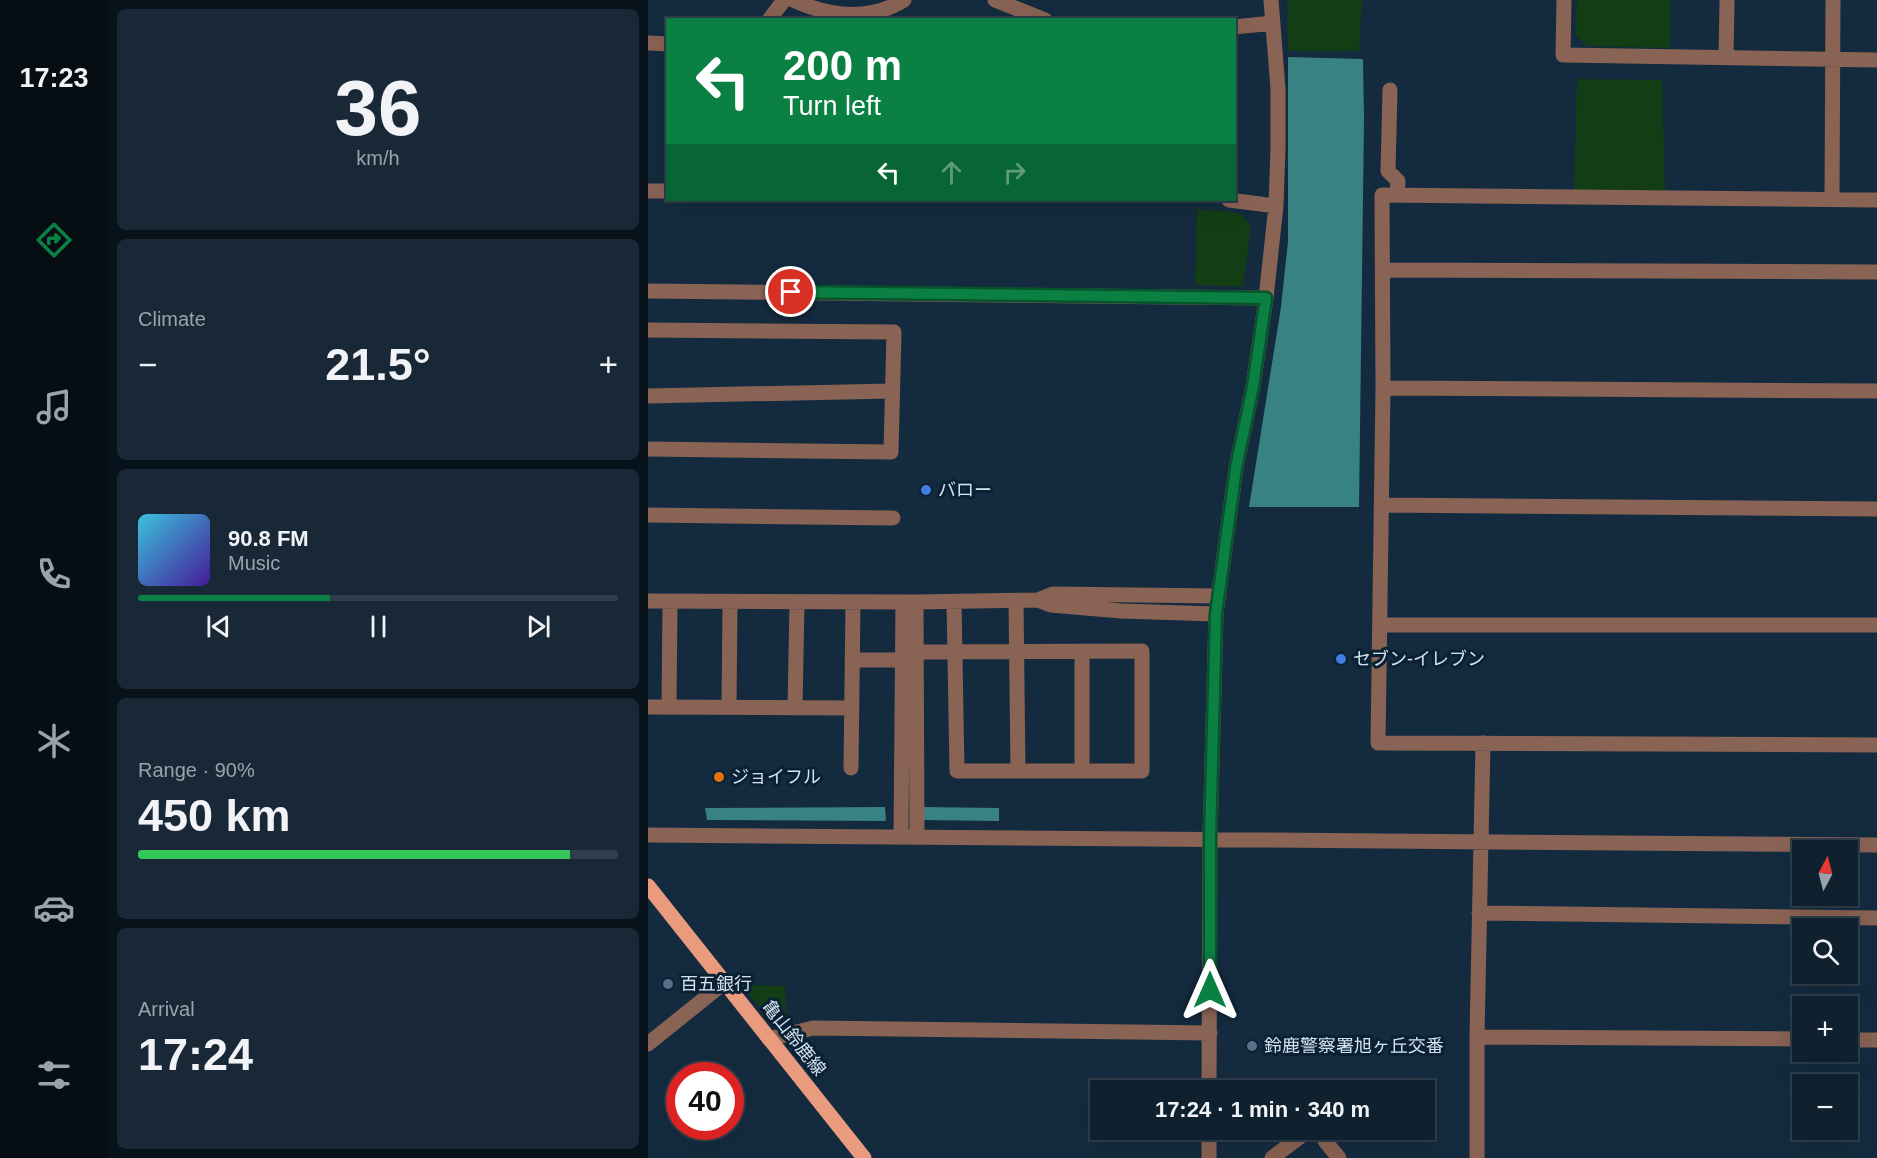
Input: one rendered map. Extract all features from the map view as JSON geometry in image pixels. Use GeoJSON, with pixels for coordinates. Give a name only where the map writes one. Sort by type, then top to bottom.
{"type":"FeatureCollection","features":[{"type":"Feature","properties":{"kind":"main road","name":"亀山鈴鹿線"},"geometry":{"type":"LineString","coordinates":[[648,886],[864,1158]]}},
{"type":"Feature","properties":{"kind":"street"},"geometry":{"type":"LineString","coordinates":[[770,18],[784,0]]}},
{"type":"Feature","properties":{"kind":"street"},"geometry":{"type":"LineString","coordinates":[[793,0],[821,11],[855,16],[880,11],[904,0]]}},
{"type":"Feature","properties":{"kind":"street"},"geometry":{"type":"LineString","coordinates":[[994,0],[1040,18]]}},
{"type":"Feature","properties":{"kind":"street"},"geometry":{"type":"LineString","coordinates":[[1209,1080],[1210,838],[1216,614],[1236,468],[1253,386],[1266,298],[1276,206],[1278,89],[1271,0]]}},
{"type":"Feature","properties":{"kind":"street"},"geometry":{"type":"LineString","coordinates":[[1564,0],[1563,56],[1877,60]]}},
{"type":"Feature","properties":{"kind":"street"},"geometry":{"type":"LineString","coordinates":[[1726,58],[1727,0]]}},
{"type":"Feature","properties":{"kind":"street"},"geometry":{"type":"LineString","coordinates":[[1832,200],[1833,0]]}},
{"type":"Feature","properties":{"kind":"street"},"geometry":{"type":"LineString","coordinates":[[1236,27],[1273,23]]}},
{"type":"Feature","properties":{"kind":"street"},"geometry":{"type":"LineString","coordinates":[[648,44],[666,44]]}},
{"type":"Feature","properties":{"kind":"street"},"geometry":{"type":"LineString","coordinates":[[1390,90],[1388,171],[1398,181],[1397,195]]}},
{"type":"Feature","properties":{"kind":"street"},"geometry":{"type":"LineString","coordinates":[[648,191],[666,191]]}},
{"type":"Feature","properties":{"kind":"street"},"geometry":{"type":"LineString","coordinates":[[1877,200],[1382,195],[1383,388],[1378,743],[1877,745]]}},
{"type":"Feature","properties":{"kind":"street"},"geometry":{"type":"LineString","coordinates":[[1236,201],[1276,206]]}},
{"type":"Feature","properties":{"kind":"street"},"geometry":{"type":"LineString","coordinates":[[1383,270],[1877,272]]}},
{"type":"Feature","properties":{"kind":"street"},"geometry":{"type":"LineString","coordinates":[[648,291],[1266,298]]}},
{"type":"Feature","properties":{"kind":"street"},"geometry":{"type":"LineString","coordinates":[[648,330],[894,332],[891,452],[648,449]]}},
{"type":"Feature","properties":{"kind":"street"},"geometry":{"type":"LineString","coordinates":[[1383,388],[1877,391]]}},
{"type":"Feature","properties":{"kind":"street"},"geometry":{"type":"LineString","coordinates":[[648,396],[892,391]]}},
{"type":"Feature","properties":{"kind":"street"},"geometry":{"type":"LineString","coordinates":[[1381,505],[1877,509]]}},
{"type":"Feature","properties":{"kind":"street"},"geometry":{"type":"LineString","coordinates":[[648,515],[893,518]]}},
{"type":"Feature","properties":{"kind":"street"},"geometry":{"type":"LineString","coordinates":[[648,602],[1016,601],[1038,600],[1053,594],[1219,596]]}},
{"type":"Feature","properties":{"kind":"street"},"geometry":{"type":"LineString","coordinates":[[1038,600],[1051,605],[1121,611],[1216,614]]}},
{"type":"Feature","properties":{"kind":"street"},"geometry":{"type":"LineString","coordinates":[[1016,601],[1018,771]]}},
{"type":"Feature","properties":{"kind":"street"},"geometry":{"type":"LineString","coordinates":[[669,602],[669,707]]}},
{"type":"Feature","properties":{"kind":"street"},"geometry":{"type":"LineString","coordinates":[[729,707],[730,602]]}},
{"type":"Feature","properties":{"kind":"street"},"geometry":{"type":"LineString","coordinates":[[851,768],[853,602]]}},
{"type":"Feature","properties":{"kind":"street"},"geometry":{"type":"LineString","coordinates":[[901,837],[909,602]]}},
{"type":"Feature","properties":{"kind":"street"},"geometry":{"type":"LineString","coordinates":[[852,660],[956,651],[1142,651],[1142,771],[957,771],[956,651],[954,602]]}},
{"type":"Feature","properties":{"kind":"street"},"geometry":{"type":"LineString","coordinates":[[795,708],[797,603]]}},
{"type":"Feature","properties":{"kind":"street"},"geometry":{"type":"LineString","coordinates":[[1380,625],[1877,625]]}},
{"type":"Feature","properties":{"kind":"street"},"geometry":{"type":"LineString","coordinates":[[1082,651],[1082,771]]}},
{"type":"Feature","properties":{"kind":"street"},"geometry":{"type":"LineString","coordinates":[[907,654],[917,837]]}},
{"type":"Feature","properties":{"kind":"street"},"geometry":{"type":"LineString","coordinates":[[648,707],[852,708]]}},
{"type":"Feature","properties":{"kind":"street"},"geometry":{"type":"LineString","coordinates":[[1477,1158],[1483,743]]}},
{"type":"Feature","properties":{"kind":"street"},"geometry":{"type":"LineString","coordinates":[[648,835],[1877,845]]}},
{"type":"Feature","properties":{"kind":"street"},"geometry":{"type":"LineString","coordinates":[[1479,913],[1877,918]]}},
{"type":"Feature","properties":{"kind":"street"},"geometry":{"type":"LineString","coordinates":[[648,1044],[725,982]]}},
{"type":"Feature","properties":{"kind":"street"},"geometry":{"type":"LineString","coordinates":[[769,1038],[813,1028],[1209,1033]]}},
{"type":"Feature","properties":{"kind":"street"},"geometry":{"type":"LineString","coordinates":[[1477,1037],[1792,1039]]}},
{"type":"Feature","properties":{"kind":"street"},"geometry":{"type":"LineString","coordinates":[[1858,1040],[1877,1040]]}},
{"type":"Feature","properties":{"kind":"street"},"geometry":{"type":"LineString","coordinates":[[1209,1140],[1209,1158]]}},
{"type":"Feature","properties":{"kind":"street"},"geometry":{"type":"LineString","coordinates":[[1272,1158],[1296,1140]]}},
{"type":"Feature","properties":{"kind":"street"},"geometry":{"type":"LineString","coordinates":[[1325,1141],[1339,1158]]}},
{"type":"Feature","properties":{"kind":"shaded area"},"geometry":{"type":"Polygon","coordinates":[[[1362,0],[1359,51],[1288,51],[1287,1],[1362,0]]]}},
{"type":"Feature","properties":{"kind":"shaded area"},"geometry":{"type":"Polygon","coordinates":[[[1577,0],[1670,0],[1670,48],[1587,46],[1576,35],[1577,0]]]}},
{"type":"Feature","properties":{"kind":"shaded area"},"geometry":{"type":"Polygon","coordinates":[[[1288,57],[1363,59],[1359,507],[1249,507],[1281,307],[1288,241],[1288,57]]]}},
{"type":"Feature","properties":{"kind":"shaded area"},"geometry":{"type":"Polygon","coordinates":[[[1577,79],[1662,80],[1665,190],[1574,191],[1577,79]]]}},
{"type":"Feature","properties":{"kind":"shaded area"},"geometry":{"type":"Polygon","coordinates":[[[1197,209],[1240,213],[1251,226],[1243,287],[1195,285],[1197,209]]]}},
{"type":"Feature","properties":{"kind":"shaded area"},"geometry":{"type":"Polygon","coordinates":[[[885,807],[886,821],[707,820],[705,808],[885,807]]]}},
{"type":"Feature","properties":{"kind":"shaded area"},"geometry":{"type":"Polygon","coordinates":[[[921,807],[999,808],[999,821],[921,820],[921,807]]]}},
{"type":"Feature","properties":{"kind":"shaded area"},"geometry":{"type":"Polygon","coordinates":[[[741,985],[785,986],[786,1015],[769,1018],[741,985]]]}},
{"type":"Feature","properties":{"kind":"place","name":"バロー"},"geometry":{"type":"Point","coordinates":[926,490]}},
{"type":"Feature","properties":{"kind":"place","name":"セブン-イレブン"},"geometry":{"type":"Point","coordinates":[1341,659]}},
{"type":"Feature","properties":{"kind":"place","name":"ジョイフル"},"geometry":{"type":"Point","coordinates":[719,777]}},
{"type":"Feature","properties":{"kind":"place","name":"百五銀行"},"geometry":{"type":"Point","coordinates":[668,984]}},
{"type":"Feature","properties":{"kind":"place","name":"鈴鹿警察署旭ヶ丘交番"},"geometry":{"type":"Point","coordinates":[1252,1046]}},
{"type":"Feature","properties":{"kind":"route"},"geometry":{"type":"LineString","coordinates":[[791,292],[1266,298],[1253,386],[1236,468],[1216,614],[1210,838],[1210,990]]}}]}
